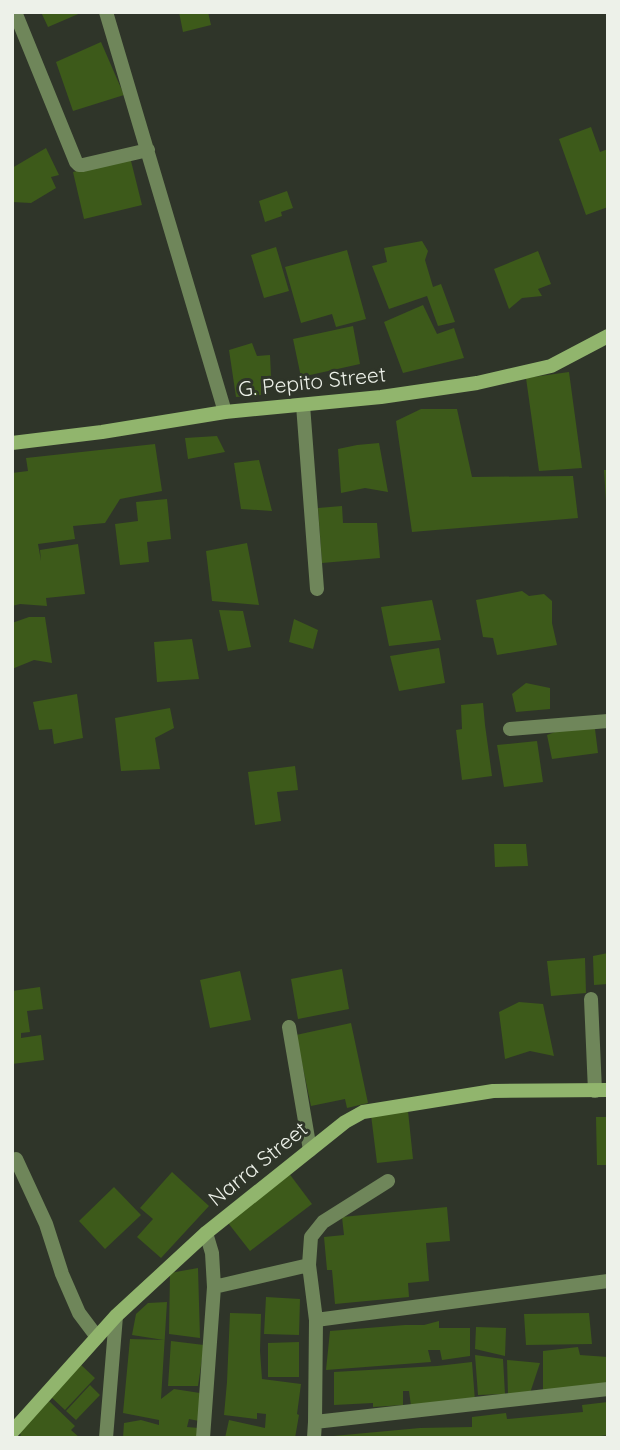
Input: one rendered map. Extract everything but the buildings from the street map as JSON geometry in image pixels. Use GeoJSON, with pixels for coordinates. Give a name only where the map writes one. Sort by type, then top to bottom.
{"type":"FeatureCollection","features":[{"type":"Feature","properties":{"kind":"street"},"geometry":{"type":"LineString","coordinates":[[15,12],[79,165],[148,150]]}},
{"type":"Feature","properties":{"kind":"street"},"geometry":{"type":"LineString","coordinates":[[106,12],[225,412]]}},
{"type":"Feature","properties":{"kind":"street","name":"G. Pepito Street"},"geometry":{"type":"LineString","coordinates":[[12,443],[225,412],[381,397],[477,383],[551,366],[608,336]]}},
{"type":"Feature","properties":{"kind":"street"},"geometry":{"type":"LineString","coordinates":[[303,405],[317,589]]}},
{"type":"Feature","properties":{"kind":"street"},"geometry":{"type":"LineString","coordinates":[[510,729],[608,721]]}},
{"type":"Feature","properties":{"kind":"street"},"geometry":{"type":"LineString","coordinates":[[591,999],[602,1090]]}},
{"type":"Feature","properties":{"kind":"street"},"geometry":{"type":"LineString","coordinates":[[289,1027],[310,1150]]}},
{"type":"Feature","properties":{"kind":"street","name":"Narra Street"},"geometry":{"type":"LineString","coordinates":[[12,1432],[116,1316],[206,1233],[345,1122],[363,1112],[493,1091],[602,1090]]}},
{"type":"Feature","properties":{"kind":"street"},"geometry":{"type":"LineString","coordinates":[[16,1160],[46,1224],[62,1274],[79,1313],[97,1337]]}},
{"type":"Feature","properties":{"kind":"street"},"geometry":{"type":"LineString","coordinates":[[314,1438],[316,1320],[309,1265],[311,1237],[323,1222],[388,1181]]}},
{"type":"Feature","properties":{"kind":"street"},"geometry":{"type":"LineString","coordinates":[[204,1438],[214,1287],[212,1254],[206,1233]]}},
{"type":"Feature","properties":{"kind":"street"},"geometry":{"type":"LineString","coordinates":[[214,1287],[309,1265]]}},
{"type":"Feature","properties":{"kind":"street"},"geometry":{"type":"LineString","coordinates":[[316,1320],[608,1281]]}},
{"type":"Feature","properties":{"kind":"street"},"geometry":{"type":"LineString","coordinates":[[106,1438],[116,1316]]}},
{"type":"Feature","properties":{"kind":"street"},"geometry":{"type":"LineString","coordinates":[[315,1422],[608,1390]]}}]}
